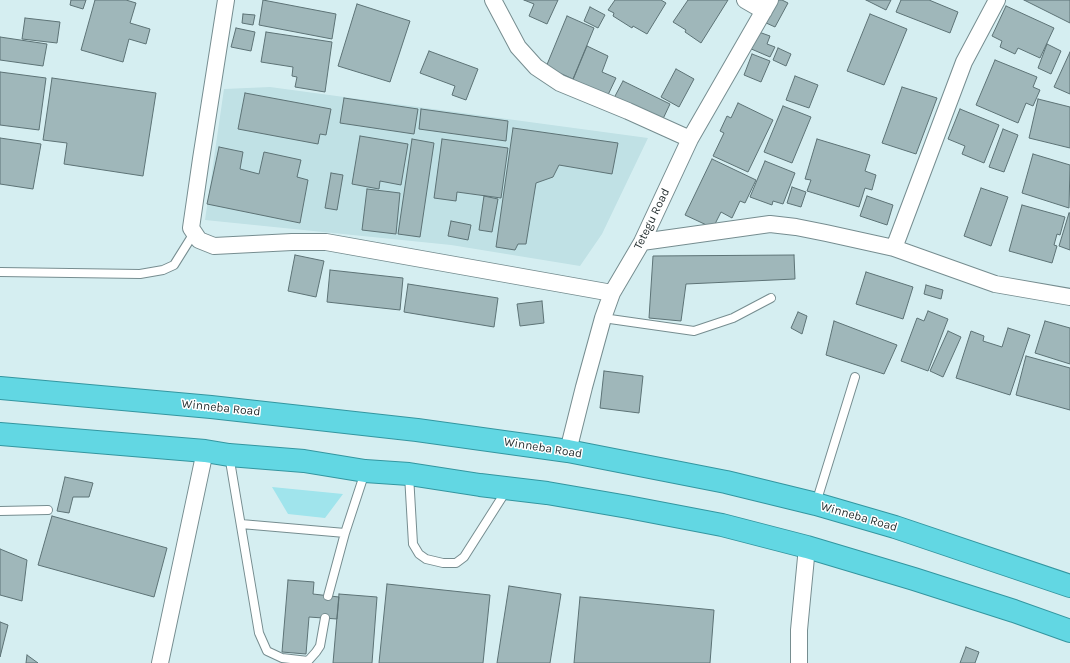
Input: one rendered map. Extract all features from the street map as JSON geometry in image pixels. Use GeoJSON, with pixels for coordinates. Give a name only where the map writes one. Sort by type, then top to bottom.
{"type":"FeatureCollection","features":[{"type":"Feature","properties":{"kind":"highway","name":"Winneba Road"},"geometry":{"type":"LineString","coordinates":[[0,388],[211,407],[417,430],[568,451],[726,482],[816,504],[895,527],[1070,586]]}},
{"type":"Feature","properties":{"kind":"highway"},"geometry":{"type":"LineString","coordinates":[[0,434],[205,451],[229,455],[304,461],[365,471],[409,474],[480,485],[547,493],[628,507],[722,525],[807,548],[914,579],[1014,611],[1070,631]]}},
{"type":"Feature","properties":{"kind":"street"},"geometry":{"type":"LineString","coordinates":[[226,0],[191,228],[199,240],[214,246],[292,242],[326,242],[612,293]]}},
{"type":"Feature","properties":{"kind":"street"},"geometry":{"type":"LineString","coordinates":[[493,0],[518,47],[536,67],[560,83],[690,139]]}},
{"type":"Feature","properties":{"kind":"street"},"geometry":{"type":"LineString","coordinates":[[745,0],[767,5]]}},
{"type":"Feature","properties":{"kind":"street"},"geometry":{"type":"LineString","coordinates":[[894,248],[964,62],[997,0]]}},
{"type":"Feature","properties":{"kind":"street","name":"Tetegu Road"},"geometry":{"type":"LineString","coordinates":[[568,451],[603,318],[612,293],[642,242],[690,139],[767,5]]}},
{"type":"Feature","properties":{"kind":"street"},"geometry":{"type":"LineString","coordinates":[[642,242],[770,224],[796,227],[894,248],[996,284],[1070,297]]}},
{"type":"Feature","properties":{"kind":"street"},"geometry":{"type":"LineString","coordinates":[[160,663],[205,451]]}},
{"type":"Feature","properties":{"kind":"street"},"geometry":{"type":"LineString","coordinates":[[799,663],[799,630],[807,548]]}},
{"type":"Feature","properties":{"kind":"lane"},"geometry":{"type":"LineString","coordinates":[[0,272],[140,274],[163,270],[174,265],[194,233]]}},
{"type":"Feature","properties":{"kind":"lane"},"geometry":{"type":"LineString","coordinates":[[603,318],[694,331],[733,318],[771,298]]}},
{"type":"Feature","properties":{"kind":"lane"},"geometry":{"type":"LineString","coordinates":[[816,504],[855,378]]}},
{"type":"Feature","properties":{"kind":"lane"},"geometry":{"type":"LineString","coordinates":[[229,455],[259,633],[267,651],[282,658],[308,661],[320,646],[325,618]]}},
{"type":"Feature","properties":{"kind":"lane"},"geometry":{"type":"LineString","coordinates":[[328,596],[345,533],[365,471]]}},
{"type":"Feature","properties":{"kind":"lane"},"geometry":{"type":"LineString","coordinates":[[409,474],[413,544],[419,554],[426,559],[443,563],[456,563],[464,557],[508,488]]}},
{"type":"Feature","properties":{"kind":"lane"},"geometry":{"type":"LineString","coordinates":[[0,511],[48,510]]}},
{"type":"Feature","properties":{"kind":"lane"},"geometry":{"type":"LineString","coordinates":[[241,524],[345,533]]}},
{"type":"Feature","properties":{"kind":"shaded area"},"geometry":{"type":"Polygon","coordinates":[[[270,87],[648,138],[602,234],[580,266],[451,245],[205,220],[224,89],[270,87]]]}},
{"type":"Feature","properties":{"kind":"shaded area"},"geometry":{"type":"Polygon","coordinates":[[[272,487],[343,494],[325,518],[288,514],[272,487]]]}},
{"type":"Feature","properties":{"kind":"building"},"geometry":{"type":"Polygon","coordinates":[[[71,0],[86,0],[83,9],[70,5],[71,0]]]}},
{"type":"Feature","properties":{"kind":"building"},"geometry":{"type":"Polygon","coordinates":[[[95,0],[126,0],[136,3],[130,23],[150,29],[146,44],[129,39],[123,62],[81,50],[95,0]]]}},
{"type":"Feature","properties":{"kind":"building"},"geometry":{"type":"Polygon","coordinates":[[[263,0],[336,14],[332,39],[259,25],[263,0]]]}},
{"type":"Feature","properties":{"kind":"building"},"geometry":{"type":"Polygon","coordinates":[[[524,0],[558,0],[547,24],[529,16],[534,4],[524,0]]]}},
{"type":"Feature","properties":{"kind":"building"},"geometry":{"type":"Polygon","coordinates":[[[615,0],[661,0],[666,3],[647,34],[633,26],[632,28],[613,16],[614,13],[608,10],[615,0]]]}},
{"type":"Feature","properties":{"kind":"building"},"geometry":{"type":"Polygon","coordinates":[[[688,0],[728,0],[701,43],[685,32],[686,30],[673,22],[688,0]]]}},
{"type":"Feature","properties":{"kind":"building"},"geometry":{"type":"Polygon","coordinates":[[[775,0],[782,0],[788,3],[775,27],[764,22],[775,0]]]}},
{"type":"Feature","properties":{"kind":"building"},"geometry":{"type":"Polygon","coordinates":[[[866,0],[891,0],[886,10],[866,0]]]}},
{"type":"Feature","properties":{"kind":"building"},"geometry":{"type":"Polygon","coordinates":[[[901,0],[929,0],[958,12],[950,33],[896,12],[901,0]]]}},
{"type":"Feature","properties":{"kind":"building"},"geometry":{"type":"Polygon","coordinates":[[[1024,0],[1070,0],[1070,23],[1024,0]]]}},
{"type":"Feature","properties":{"kind":"building"},"geometry":{"type":"Polygon","coordinates":[[[357,4],[410,21],[390,82],[338,66],[357,4]]]}},
{"type":"Feature","properties":{"kind":"building"},"geometry":{"type":"Polygon","coordinates":[[[1006,6],[1054,28],[1040,58],[1018,48],[1015,54],[1000,47],[1002,41],[992,36],[1006,6]]]}},
{"type":"Feature","properties":{"kind":"building"},"geometry":{"type":"Polygon","coordinates":[[[590,7],[605,15],[598,28],[584,21],[590,7]]]}},
{"type":"Feature","properties":{"kind":"building"},"geometry":{"type":"Polygon","coordinates":[[[243,14],[255,15],[253,25],[242,23],[243,14]]]}},
{"type":"Feature","properties":{"kind":"building"},"geometry":{"type":"Polygon","coordinates":[[[870,14],[907,29],[884,85],[847,71],[870,14]]]}},
{"type":"Feature","properties":{"kind":"building"},"geometry":{"type":"Polygon","coordinates":[[[567,16],[594,28],[573,79],[546,67],[567,16]]]}},
{"type":"Feature","properties":{"kind":"building"},"geometry":{"type":"Polygon","coordinates":[[[25,18],[60,22],[57,43],[22,39],[25,18]]]}},
{"type":"Feature","properties":{"kind":"building"},"geometry":{"type":"Polygon","coordinates":[[[236,28],[255,32],[251,51],[231,47],[236,28]]]}},
{"type":"Feature","properties":{"kind":"building"},"geometry":{"type":"Polygon","coordinates":[[[756,31],[770,36],[767,44],[775,47],[770,57],[749,48],[756,31]]]}},
{"type":"Feature","properties":{"kind":"building"},"geometry":{"type":"Polygon","coordinates":[[[266,32],[332,42],[325,92],[295,87],[297,77],[292,76],[293,67],[261,62],[266,32]]]}},
{"type":"Feature","properties":{"kind":"building"},"geometry":{"type":"Polygon","coordinates":[[[0,37],[47,44],[43,66],[0,60],[0,37]]]}},
{"type":"Feature","properties":{"kind":"building"},"geometry":{"type":"Polygon","coordinates":[[[1047,44],[1061,51],[1051,74],[1038,68],[1047,44]]]}},
{"type":"Feature","properties":{"kind":"building"},"geometry":{"type":"Polygon","coordinates":[[[587,46],[608,56],[602,72],[616,78],[607,97],[572,82],[587,46]]]}},
{"type":"Feature","properties":{"kind":"building"},"geometry":{"type":"Polygon","coordinates":[[[778,48],[791,54],[786,66],[773,60],[778,48]]]}},
{"type":"Feature","properties":{"kind":"building"},"geometry":{"type":"Polygon","coordinates":[[[429,51],[478,69],[466,100],[452,95],[455,86],[420,73],[429,51]]]}},
{"type":"Feature","properties":{"kind":"building"},"geometry":{"type":"Polygon","coordinates":[[[1070,52],[1070,94],[1054,87],[1070,52]]]}},
{"type":"Feature","properties":{"kind":"building"},"geometry":{"type":"Polygon","coordinates":[[[752,54],[770,61],[761,82],[744,75],[752,54]]]}},
{"type":"Feature","properties":{"kind":"building"},"geometry":{"type":"Polygon","coordinates":[[[995,60],[1037,77],[1033,87],[1040,90],[1033,106],[1026,103],[1018,123],[976,105],[995,60]]]}},
{"type":"Feature","properties":{"kind":"building"},"geometry":{"type":"Polygon","coordinates":[[[676,69],[694,79],[679,107],[661,97],[676,69]]]}},
{"type":"Feature","properties":{"kind":"building"},"geometry":{"type":"Polygon","coordinates":[[[0,72],[46,78],[39,130],[0,125],[0,72]]]}},
{"type":"Feature","properties":{"kind":"building"},"geometry":{"type":"Polygon","coordinates":[[[795,76],[818,85],[809,108],[786,100],[795,76]]]}},
{"type":"Feature","properties":{"kind":"building"},"geometry":{"type":"Polygon","coordinates":[[[52,78],[156,93],[143,176],[64,164],[67,143],[43,140],[52,78]]]}},
{"type":"Feature","properties":{"kind":"building"},"geometry":{"type":"Polygon","coordinates":[[[623,81],[670,104],[662,121],[614,98],[623,81]]]}},
{"type":"Feature","properties":{"kind":"building"},"geometry":{"type":"Polygon","coordinates":[[[902,87],[937,98],[916,154],[882,143],[902,87]]]}},
{"type":"Feature","properties":{"kind":"building"},"geometry":{"type":"Polygon","coordinates":[[[245,93],[331,109],[326,135],[320,134],[318,144],[238,129],[245,93]]]}},
{"type":"Feature","properties":{"kind":"building"},"geometry":{"type":"Polygon","coordinates":[[[344,98],[418,109],[414,134],[340,123],[344,98]]]}},
{"type":"Feature","properties":{"kind":"building"},"geometry":{"type":"Polygon","coordinates":[[[1038,99],[1070,107],[1070,148],[1029,138],[1038,99]]]}},
{"type":"Feature","properties":{"kind":"building"},"geometry":{"type":"Polygon","coordinates":[[[738,103],[773,120],[748,172],[713,156],[724,133],[720,131],[727,116],[731,118],[738,103]]]}},
{"type":"Feature","properties":{"kind":"building"},"geometry":{"type":"Polygon","coordinates":[[[783,106],[811,117],[792,163],[764,152],[783,106]]]}},
{"type":"Feature","properties":{"kind":"building"},"geometry":{"type":"Polygon","coordinates":[[[421,109],[508,121],[506,141],[419,129],[421,109]]]}},
{"type":"Feature","properties":{"kind":"building"},"geometry":{"type":"Polygon","coordinates":[[[960,109],[999,125],[984,163],[962,154],[965,146],[948,139],[960,109]]]}},
{"type":"Feature","properties":{"kind":"building"},"geometry":{"type":"Polygon","coordinates":[[[513,128],[618,143],[612,174],[559,165],[553,177],[536,183],[526,244],[518,244],[515,250],[496,247],[513,128]]]}},
{"type":"Feature","properties":{"kind":"building"},"geometry":{"type":"Polygon","coordinates":[[[1003,129],[1018,135],[1004,172],[989,167],[1003,129]]]}},
{"type":"Feature","properties":{"kind":"building"},"geometry":{"type":"Polygon","coordinates":[[[360,136],[408,144],[401,185],[380,181],[379,189],[352,184],[360,136]]]}},
{"type":"Feature","properties":{"kind":"building"},"geometry":{"type":"Polygon","coordinates":[[[0,138],[41,144],[33,189],[0,184],[0,138]]]}},
{"type":"Feature","properties":{"kind":"building"},"geometry":{"type":"Polygon","coordinates":[[[412,139],[434,143],[420,237],[398,234],[412,139]]]}},
{"type":"Feature","properties":{"kind":"building"},"geometry":{"type":"Polygon","coordinates":[[[442,139],[508,148],[501,198],[457,192],[456,201],[434,198],[442,139]]]}},
{"type":"Feature","properties":{"kind":"building"},"geometry":{"type":"Polygon","coordinates":[[[817,139],[870,155],[865,171],[876,175],[872,190],[865,188],[859,207],[807,191],[811,180],[805,179],[817,139]]]}},
{"type":"Feature","properties":{"kind":"building"},"geometry":{"type":"Polygon","coordinates":[[[219,147],[243,152],[240,169],[259,174],[264,152],[301,160],[297,177],[308,180],[300,223],[207,204],[219,147]]]}},
{"type":"Feature","properties":{"kind":"building"},"geometry":{"type":"Polygon","coordinates":[[[1033,154],[1070,165],[1069,208],[1022,193],[1033,154]]]}},
{"type":"Feature","properties":{"kind":"building"},"geometry":{"type":"Polygon","coordinates":[[[712,159],[756,180],[745,203],[740,201],[732,218],[721,212],[713,228],[685,215],[712,159]]]}},
{"type":"Feature","properties":{"kind":"building"},"geometry":{"type":"Polygon","coordinates":[[[765,161],[795,173],[783,204],[773,201],[772,205],[750,197],[765,161]]]}},
{"type":"Feature","properties":{"kind":"building"},"geometry":{"type":"Polygon","coordinates":[[[331,173],[343,175],[337,210],[325,208],[331,173]]]}},
{"type":"Feature","properties":{"kind":"building"},"geometry":{"type":"Polygon","coordinates":[[[792,187],[806,192],[801,207],[787,203],[792,187]]]}},
{"type":"Feature","properties":{"kind":"building"},"geometry":{"type":"Polygon","coordinates":[[[981,188],[1008,197],[991,246],[964,236],[981,188]]]}},
{"type":"Feature","properties":{"kind":"building"},"geometry":{"type":"Polygon","coordinates":[[[367,189],[400,193],[396,234],[362,230],[367,189]]]}},
{"type":"Feature","properties":{"kind":"building"},"geometry":{"type":"Polygon","coordinates":[[[484,196],[498,199],[492,232],[479,230],[484,196]]]}},
{"type":"Feature","properties":{"kind":"building"},"geometry":{"type":"Polygon","coordinates":[[[867,196],[893,205],[887,225],[860,216],[867,196]]]}},
{"type":"Feature","properties":{"kind":"building"},"geometry":{"type":"Polygon","coordinates":[[[1022,205],[1065,217],[1060,235],[1057,234],[1054,245],[1057,246],[1052,263],[1009,251],[1022,205]]]}},
{"type":"Feature","properties":{"kind":"building"},"geometry":{"type":"Polygon","coordinates":[[[1070,213],[1070,250],[1059,246],[1070,213]]]}},
{"type":"Feature","properties":{"kind":"building"},"geometry":{"type":"Polygon","coordinates":[[[451,221],[471,225],[468,240],[448,236],[451,221]]]}},
{"type":"Feature","properties":{"kind":"building"},"geometry":{"type":"Polygon","coordinates":[[[295,255],[324,261],[316,297],[288,291],[295,255]]]}},
{"type":"Feature","properties":{"kind":"building"},"geometry":{"type":"Polygon","coordinates":[[[794,255],[795,279],[686,284],[681,321],[649,318],[653,256],[794,255]]]}},
{"type":"Feature","properties":{"kind":"building"},"geometry":{"type":"Polygon","coordinates":[[[330,270],[403,278],[400,310],[327,302],[330,270]]]}},
{"type":"Feature","properties":{"kind":"building"},"geometry":{"type":"Polygon","coordinates":[[[866,272],[913,287],[903,319],[856,304],[866,272]]]}},
{"type":"Feature","properties":{"kind":"building"},"geometry":{"type":"Polygon","coordinates":[[[408,284],[498,298],[494,327],[404,312],[408,284]]]}},
{"type":"Feature","properties":{"kind":"building"},"geometry":{"type":"Polygon","coordinates":[[[926,285],[943,290],[941,299],[924,294],[926,285]]]}},
{"type":"Feature","properties":{"kind":"building"},"geometry":{"type":"Polygon","coordinates":[[[542,301],[544,323],[520,326],[517,304],[542,301]]]}},
{"type":"Feature","properties":{"kind":"building"},"geometry":{"type":"Polygon","coordinates":[[[928,311],[948,319],[928,371],[901,361],[917,318],[924,321],[928,311]]]}},
{"type":"Feature","properties":{"kind":"building"},"geometry":{"type":"Polygon","coordinates":[[[798,312],[807,316],[802,334],[791,328],[798,312]]]}},
{"type":"Feature","properties":{"kind":"building"},"geometry":{"type":"Polygon","coordinates":[[[834,321],[897,345],[884,374],[826,355],[834,321]]]}},
{"type":"Feature","properties":{"kind":"building"},"geometry":{"type":"Polygon","coordinates":[[[1045,321],[1070,328],[1070,364],[1035,353],[1045,321]]]}},
{"type":"Feature","properties":{"kind":"building"},"geometry":{"type":"Polygon","coordinates":[[[1008,328],[1030,335],[1010,395],[956,378],[971,331],[984,336],[983,341],[1002,347],[1008,328]]]}},
{"type":"Feature","properties":{"kind":"building"},"geometry":{"type":"Polygon","coordinates":[[[948,331],[961,337],[943,377],[930,371],[948,331]]]}},
{"type":"Feature","properties":{"kind":"building"},"geometry":{"type":"Polygon","coordinates":[[[1026,356],[1070,368],[1070,410],[1016,395],[1026,356]]]}},
{"type":"Feature","properties":{"kind":"building"},"geometry":{"type":"Polygon","coordinates":[[[604,371],[643,376],[639,413],[600,408],[604,371]]]}},
{"type":"Feature","properties":{"kind":"building"},"geometry":{"type":"Polygon","coordinates":[[[65,477],[93,483],[89,497],[73,497],[69,513],[57,511],[65,477]]]}},
{"type":"Feature","properties":{"kind":"building"},"geometry":{"type":"Polygon","coordinates":[[[52,516],[167,548],[154,597],[38,565],[52,516]]]}},
{"type":"Feature","properties":{"kind":"building"},"geometry":{"type":"Polygon","coordinates":[[[0,549],[27,560],[22,601],[0,595],[0,549]]]}},
{"type":"Feature","properties":{"kind":"building"},"geometry":{"type":"Polygon","coordinates":[[[288,580],[314,582],[313,594],[339,597],[337,619],[309,617],[306,654],[282,652],[288,580]]]}},
{"type":"Feature","properties":{"kind":"building"},"geometry":{"type":"Polygon","coordinates":[[[387,584],[490,595],[483,663],[379,663],[387,584]]]}},
{"type":"Feature","properties":{"kind":"building"},"geometry":{"type":"Polygon","coordinates":[[[509,586],[561,594],[550,663],[497,663],[509,586]]]}},
{"type":"Feature","properties":{"kind":"building"},"geometry":{"type":"Polygon","coordinates":[[[339,594],[377,597],[372,663],[333,663],[339,594]]]}},
{"type":"Feature","properties":{"kind":"building"},"geometry":{"type":"Polygon","coordinates":[[[580,597],[714,610],[710,663],[574,663],[580,597]]]}},
{"type":"Feature","properties":{"kind":"building"},"geometry":{"type":"Polygon","coordinates":[[[0,622],[8,625],[0,657],[0,622]]]}},
{"type":"Feature","properties":{"kind":"building"},"geometry":{"type":"Polygon","coordinates":[[[966,647],[979,652],[975,663],[960,663],[966,647]]]}},
{"type":"Feature","properties":{"kind":"building"},"geometry":{"type":"Polygon","coordinates":[[[27,655],[38,663],[26,663],[27,655]]]}}]}
